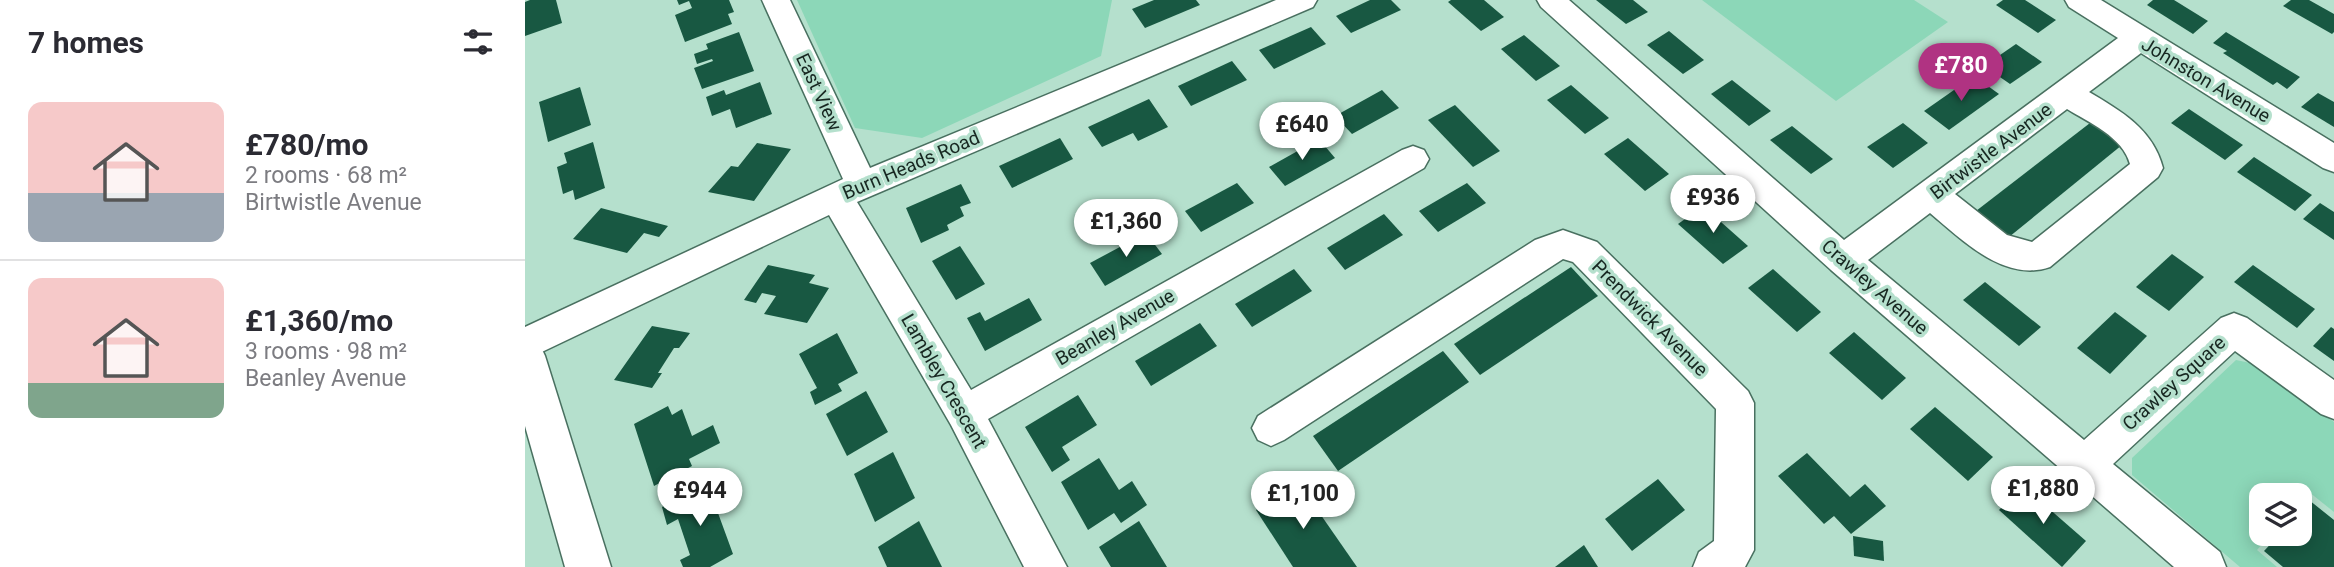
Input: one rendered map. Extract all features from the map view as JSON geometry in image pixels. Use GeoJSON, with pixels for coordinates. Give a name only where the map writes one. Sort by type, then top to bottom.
{"type":"FeatureCollection","features":[{"type":"Feature","properties":{"kind":"main road"},"geometry":{"type":"LineString","coordinates":[[525,356],[588,567]]}},
{"type":"Feature","properties":{"kind":"street","name":"East View"},"geometry":{"type":"LineString","coordinates":[[776,0],[849,191]]}},
{"type":"Feature","properties":{"kind":"street","name":"Burn Heads Road"},"geometry":{"type":"LineString","coordinates":[[525,344],[849,191],[1303,0]]}},
{"type":"Feature","properties":{"kind":"street","name":"Crawley Avenue"},"geometry":{"type":"LineString","coordinates":[[1551,0],[1843,260],[2205,567]]}},
{"type":"Feature","properties":{"kind":"street","name":"Johnston Avenue"},"geometry":{"type":"LineString","coordinates":[[2079,0],[2334,159]]}},
{"type":"Feature","properties":{"kind":"street","name":"Birtwistle Avenue"},"geometry":{"type":"LineString","coordinates":[[1843,260],[2138,39]]}},
{"type":"Feature","properties":{"kind":"street"},"geometry":{"type":"LineString","coordinates":[[1932,195],[2004,251],[2023,258],[2038,257],[2147,168],[2146,154],[2132,137],[2067,94]]}},
{"type":"Feature","properties":{"kind":"street","name":"Beanley Avenue"},"geometry":{"type":"LineString","coordinates":[[964,413],[1413,159]]}},
{"type":"Feature","properties":{"kind":"street","name":"Lambley Crescent"},"geometry":{"type":"LineString","coordinates":[[849,191],[1046,567]]}},
{"type":"Feature","properties":{"kind":"street","name":"Prendwick Avenue"},"geometry":{"type":"LineString","coordinates":[[1271,428],[1546,250],[1563,244],[1585,252],[1735,403],[1734,550],[1714,567]]}},
{"type":"Feature","properties":{"kind":"street","name":"Crawley Square"},"geometry":{"type":"LineString","coordinates":[[2085,465],[2234,329],[2334,402]]}},
{"type":"Feature","properties":{"kind":"green space"},"geometry":{"type":"Polygon","coordinates":[[[797,0],[1112,0],[1101,56],[922,138],[855,128],[797,0]]]}},
{"type":"Feature","properties":{"kind":"green space"},"geometry":{"type":"Polygon","coordinates":[[[1702,0],[1914,0],[1948,22],[1836,101],[1702,0]]]}},
{"type":"Feature","properties":{"kind":"green space"},"geometry":{"type":"Polygon","coordinates":[[[2236,360],[2255,364],[2334,422],[2334,512],[2312,494],[2312,483],[2249,483],[2249,546],[2260,546],[2257,550],[2277,567],[2240,567],[2132,475],[2132,458],[2236,360]]]}},
{"type":"Feature","properties":{"kind":"building"},"geometry":{"type":"Polygon","coordinates":[[[556,0],[562,23],[525,36],[525,2],[556,0]]]}},
{"type":"Feature","properties":{"kind":"building"},"geometry":{"type":"Polygon","coordinates":[[[677,0],[729,0],[734,12],[728,14],[732,24],[685,42],[675,15],[692,8],[689,1],[679,5],[677,0]]]}},
{"type":"Feature","properties":{"kind":"building"},"geometry":{"type":"Polygon","coordinates":[[[1154,0],[1196,0],[1200,5],[1145,28],[1132,9],[1154,0]]]}},
{"type":"Feature","properties":{"kind":"building"},"geometry":{"type":"Polygon","coordinates":[[[1370,0],[1391,0],[1401,10],[1351,33],[1336,16],[1370,0]]]}},
{"type":"Feature","properties":{"kind":"building"},"geometry":{"type":"Polygon","coordinates":[[[1484,0],[1504,17],[1481,31],[1448,2],[1484,0]]]}},
{"type":"Feature","properties":{"kind":"building"},"geometry":{"type":"Polygon","coordinates":[[[1596,0],[1633,0],[1648,12],[1626,24],[1596,0]]]}},
{"type":"Feature","properties":{"kind":"building"},"geometry":{"type":"Polygon","coordinates":[[[2003,0],[2025,0],[2056,20],[2038,33],[1996,5],[2003,0]]]}},
{"type":"Feature","properties":{"kind":"building"},"geometry":{"type":"Polygon","coordinates":[[[2153,0],[2174,0],[2208,21],[2193,34],[2147,5],[2153,0]]]}},
{"type":"Feature","properties":{"kind":"building"},"geometry":{"type":"Polygon","coordinates":[[[2291,0],[2309,0],[2334,14],[2334,32],[2332,34],[2283,6],[2291,0]]]}},
{"type":"Feature","properties":{"kind":"building"},"geometry":{"type":"Polygon","coordinates":[[[1311,27],[1326,44],[1274,69],[1259,50],[1311,27]]]}},
{"type":"Feature","properties":{"kind":"building"},"geometry":{"type":"Polygon","coordinates":[[[1669,31],[1704,60],[1683,74],[1647,45],[1669,31]]]}},
{"type":"Feature","properties":{"kind":"building"},"geometry":{"type":"Polygon","coordinates":[[[739,32],[754,71],[702,89],[694,68],[713,61],[712,59],[697,64],[694,54],[708,49],[706,44],[739,32]]]}},
{"type":"Feature","properties":{"kind":"building"},"geometry":{"type":"Polygon","coordinates":[[[2226,32],[2300,77],[2287,89],[2277,82],[2273,85],[2223,53],[2227,51],[2213,43],[2226,32]]]}},
{"type":"Feature","properties":{"kind":"building"},"geometry":{"type":"Polygon","coordinates":[[[1524,35],[1560,66],[1536,81],[1501,49],[1524,35]]]}},
{"type":"Feature","properties":{"kind":"building"},"geometry":{"type":"Polygon","coordinates":[[[2016,44],[2042,62],[2010,84],[1984,66],[2016,44]]]}},
{"type":"Feature","properties":{"kind":"building"},"geometry":{"type":"Polygon","coordinates":[[[1232,61],[1247,80],[1191,106],[1178,86],[1232,61]]]}},
{"type":"Feature","properties":{"kind":"building"},"geometry":{"type":"Polygon","coordinates":[[[1974,76],[1999,94],[1949,130],[1924,111],[1974,76]]]}},
{"type":"Feature","properties":{"kind":"building"},"geometry":{"type":"Polygon","coordinates":[[[1732,80],[1771,111],[1749,126],[1711,94],[1732,80]]]}},
{"type":"Feature","properties":{"kind":"building"},"geometry":{"type":"Polygon","coordinates":[[[760,82],[772,114],[736,128],[730,109],[712,116],[706,97],[724,90],[726,95],[760,82]]]}},
{"type":"Feature","properties":{"kind":"building"},"geometry":{"type":"Polygon","coordinates":[[[1571,85],[1609,118],[1585,134],[1547,100],[1571,85]]]}},
{"type":"Feature","properties":{"kind":"building"},"geometry":{"type":"Polygon","coordinates":[[[580,87],[591,125],[548,142],[539,102],[580,87]]]}},
{"type":"Feature","properties":{"kind":"building"},"geometry":{"type":"Polygon","coordinates":[[[1382,90],[1399,108],[1352,134],[1335,116],[1382,90]]]}},
{"type":"Feature","properties":{"kind":"building"},"geometry":{"type":"Polygon","coordinates":[[[2318,93],[2334,102],[2334,127],[2301,107],[2318,93]]]}},
{"type":"Feature","properties":{"kind":"building"},"geometry":{"type":"Polygon","coordinates":[[[1149,99],[1168,127],[1138,141],[1133,133],[1102,147],[1088,127],[1149,99]]]}},
{"type":"Feature","properties":{"kind":"building"},"geometry":{"type":"Polygon","coordinates":[[[1455,105],[1500,151],[1473,167],[1428,120],[1455,105]]]}},
{"type":"Feature","properties":{"kind":"building"},"geometry":{"type":"Polygon","coordinates":[[[2189,109],[2243,145],[2225,160],[2171,123],[2189,109]]]}},
{"type":"Feature","properties":{"kind":"building"},"geometry":{"type":"Polygon","coordinates":[[[1903,123],[1928,143],[1893,168],[1867,147],[1903,123]]]}},
{"type":"Feature","properties":{"kind":"building"},"geometry":{"type":"Polygon","coordinates":[[[2090,123],[2122,145],[2009,237],[1976,211],[2090,123]]]}},
{"type":"Feature","properties":{"kind":"building"},"geometry":{"type":"Polygon","coordinates":[[[1792,126],[1833,159],[1811,174],[1770,140],[1792,126]]]}},
{"type":"Feature","properties":{"kind":"building"},"geometry":{"type":"Polygon","coordinates":[[[1060,138],[1073,159],[1012,188],[999,166],[1060,138]]]}},
{"type":"Feature","properties":{"kind":"building"},"geometry":{"type":"Polygon","coordinates":[[[1628,138],[1669,174],[1645,191],[1604,154],[1628,138]]]}},
{"type":"Feature","properties":{"kind":"building"},"geometry":{"type":"Polygon","coordinates":[[[1319,139],[1335,158],[1285,186],[1269,167],[1319,139]]]}},
{"type":"Feature","properties":{"kind":"building"},"geometry":{"type":"Polygon","coordinates":[[[593,142],[605,188],[575,200],[573,190],[563,194],[557,167],[567,163],[564,153],[593,142]]]}},
{"type":"Feature","properties":{"kind":"building"},"geometry":{"type":"Polygon","coordinates":[[[757,143],[791,149],[754,201],[708,192],[731,166],[738,167],[757,143]]]}},
{"type":"Feature","properties":{"kind":"building"},"geometry":{"type":"Polygon","coordinates":[[[2254,157],[2312,195],[2295,211],[2237,172],[2254,157]]]}},
{"type":"Feature","properties":{"kind":"building"},"geometry":{"type":"Polygon","coordinates":[[[1237,183],[1254,203],[1201,232],[1185,211],[1237,183]]]}},
{"type":"Feature","properties":{"kind":"building"},"geometry":{"type":"Polygon","coordinates":[[[1467,183],[1486,203],[1438,232],[1419,211],[1467,183]]]}},
{"type":"Feature","properties":{"kind":"building"},"geometry":{"type":"Polygon","coordinates":[[[961,184],[971,203],[960,207],[964,216],[947,225],[949,230],[921,243],[906,208],[961,184]]]}},
{"type":"Feature","properties":{"kind":"building"},"geometry":{"type":"Polygon","coordinates":[[[2320,203],[2334,212],[2334,240],[2303,219],[2320,203]]]}},
{"type":"Feature","properties":{"kind":"building"},"geometry":{"type":"Polygon","coordinates":[[[1703,206],[1748,246],[1723,264],[1678,224],[1703,206]]]}},
{"type":"Feature","properties":{"kind":"building"},"geometry":{"type":"Polygon","coordinates":[[[601,208],[668,226],[659,237],[644,233],[627,253],[573,239],[601,208]]]}},
{"type":"Feature","properties":{"kind":"building"},"geometry":{"type":"Polygon","coordinates":[[[1384,214],[1403,235],[1345,270],[1327,248],[1384,214]]]}},
{"type":"Feature","properties":{"kind":"building"},"geometry":{"type":"Polygon","coordinates":[[[1146,233],[1162,254],[1105,286],[1090,263],[1146,233]]]}},
{"type":"Feature","properties":{"kind":"building"},"geometry":{"type":"Polygon","coordinates":[[[960,246],[985,284],[956,300],[932,261],[960,246]]]}},
{"type":"Feature","properties":{"kind":"building"},"geometry":{"type":"Polygon","coordinates":[[[2172,254],[2204,277],[2169,311],[2136,287],[2172,254]]]}},
{"type":"Feature","properties":{"kind":"building"},"geometry":{"type":"Polygon","coordinates":[[[768,265],[815,275],[809,283],[829,288],[807,323],[764,314],[776,296],[762,293],[756,303],[744,300],[768,265]]]}},
{"type":"Feature","properties":{"kind":"building"},"geometry":{"type":"Polygon","coordinates":[[[2253,265],[2315,309],[2297,328],[2234,282],[2253,265]]]}},
{"type":"Feature","properties":{"kind":"building"},"geometry":{"type":"Polygon","coordinates":[[[1571,267],[1598,296],[1480,375],[1454,344],[1571,267]]]}},
{"type":"Feature","properties":{"kind":"building"},"geometry":{"type":"Polygon","coordinates":[[[1294,269],[1312,291],[1252,327],[1235,304],[1294,269]]]}},
{"type":"Feature","properties":{"kind":"building"},"geometry":{"type":"Polygon","coordinates":[[[1773,269],[1821,312],[1797,332],[1748,288],[1773,269]]]}},
{"type":"Feature","properties":{"kind":"building"},"geometry":{"type":"Polygon","coordinates":[[[1985,282],[2041,327],[2019,346],[1963,300],[1985,282]]]}},
{"type":"Feature","properties":{"kind":"building"},"geometry":{"type":"Polygon","coordinates":[[[1029,298],[1042,320],[985,351],[967,318],[980,312],[985,321],[1029,298]]]}},
{"type":"Feature","properties":{"kind":"building"},"geometry":{"type":"Polygon","coordinates":[[[2115,312],[2147,336],[2110,374],[2077,348],[2115,312]]]}},
{"type":"Feature","properties":{"kind":"building"},"geometry":{"type":"Polygon","coordinates":[[[1200,323],[1217,346],[1151,386],[1135,361],[1200,323]]]}},
{"type":"Feature","properties":{"kind":"building"},"geometry":{"type":"Polygon","coordinates":[[[652,326],[690,333],[679,348],[674,348],[652,388],[614,380],[652,326]]]}},
{"type":"Feature","properties":{"kind":"building"},"geometry":{"type":"Polygon","coordinates":[[[2331,327],[2334,329],[2334,361],[2313,346],[2331,327]]]}},
{"type":"Feature","properties":{"kind":"building"},"geometry":{"type":"Polygon","coordinates":[[[1854,332],[1906,378],[1882,400],[1829,353],[1854,332]]]}},
{"type":"Feature","properties":{"kind":"building"},"geometry":{"type":"Polygon","coordinates":[[[837,333],[858,373],[838,384],[842,391],[815,405],[810,392],[817,388],[799,354],[837,333]]]}},
{"type":"Feature","properties":{"kind":"building"},"geometry":{"type":"Polygon","coordinates":[[[1443,351],[1469,382],[1338,471],[1313,436],[1443,351]]]}},
{"type":"Feature","properties":{"kind":"building"},"geometry":{"type":"Polygon","coordinates":[[[866,391],[888,432],[847,456],[826,414],[866,391]]]}},
{"type":"Feature","properties":{"kind":"building"},"geometry":{"type":"Polygon","coordinates":[[[1078,395],[1097,425],[1062,447],[1070,460],[1052,472],[1025,427],[1078,395]]]}},
{"type":"Feature","properties":{"kind":"building"},"geometry":{"type":"Polygon","coordinates":[[[668,406],[672,415],[682,409],[692,436],[713,425],[720,443],[689,459],[692,466],[654,486],[634,424],[668,406]]]}},
{"type":"Feature","properties":{"kind":"building"},"geometry":{"type":"Polygon","coordinates":[[[1935,407],[1993,457],[1968,481],[1910,429],[1935,407]]]}},
{"type":"Feature","properties":{"kind":"building"},"geometry":{"type":"Polygon","coordinates":[[[893,452],[915,498],[875,522],[854,474],[893,452]]]}},
{"type":"Feature","properties":{"kind":"building"},"geometry":{"type":"Polygon","coordinates":[[[1807,453],[1850,497],[1865,484],[1886,506],[1851,534],[1834,516],[1824,524],[1778,476],[1807,453]]]}},
{"type":"Feature","properties":{"kind":"building"},"geometry":{"type":"Polygon","coordinates":[[[1099,458],[1119,490],[1132,481],[1147,505],[1121,523],[1114,513],[1088,530],[1061,482],[1099,458]]]}},
{"type":"Feature","properties":{"kind":"building"},"geometry":{"type":"Polygon","coordinates":[[[1658,479],[1685,510],[1632,551],[1605,519],[1658,479]]]}},
{"type":"Feature","properties":{"kind":"building"},"geometry":{"type":"Polygon","coordinates":[[[1298,482],[1357,567],[1293,567],[1256,510],[1298,482]]]}},
{"type":"Feature","properties":{"kind":"building"},"geometry":{"type":"Polygon","coordinates":[[[707,483],[733,554],[710,567],[683,567],[680,560],[690,555],[678,519],[667,525],[662,507],[707,483]]]}},
{"type":"Feature","properties":{"kind":"building"},"geometry":{"type":"Polygon","coordinates":[[[2023,486],[2086,541],[2062,567],[1999,510],[2023,486]]]}},
{"type":"Feature","properties":{"kind":"building"},"geometry":{"type":"Polygon","coordinates":[[[2312,502],[2334,520],[2334,567],[2283,567],[2264,551],[2269,546],[2312,546],[2312,502]]]}},
{"type":"Feature","properties":{"kind":"building"},"geometry":{"type":"Polygon","coordinates":[[[919,521],[942,567],[887,567],[878,547],[919,521]]]}},
{"type":"Feature","properties":{"kind":"building"},"geometry":{"type":"Polygon","coordinates":[[[1139,521],[1167,567],[1111,567],[1099,547],[1139,521]]]}},
{"type":"Feature","properties":{"kind":"building"},"geometry":{"type":"Polygon","coordinates":[[[1853,536],[1883,541],[1884,561],[1854,556],[1853,536]]]}},
{"type":"Feature","properties":{"kind":"building"},"geometry":{"type":"Polygon","coordinates":[[[1584,545],[1598,567],[1555,567],[1584,545]]]}}]}
